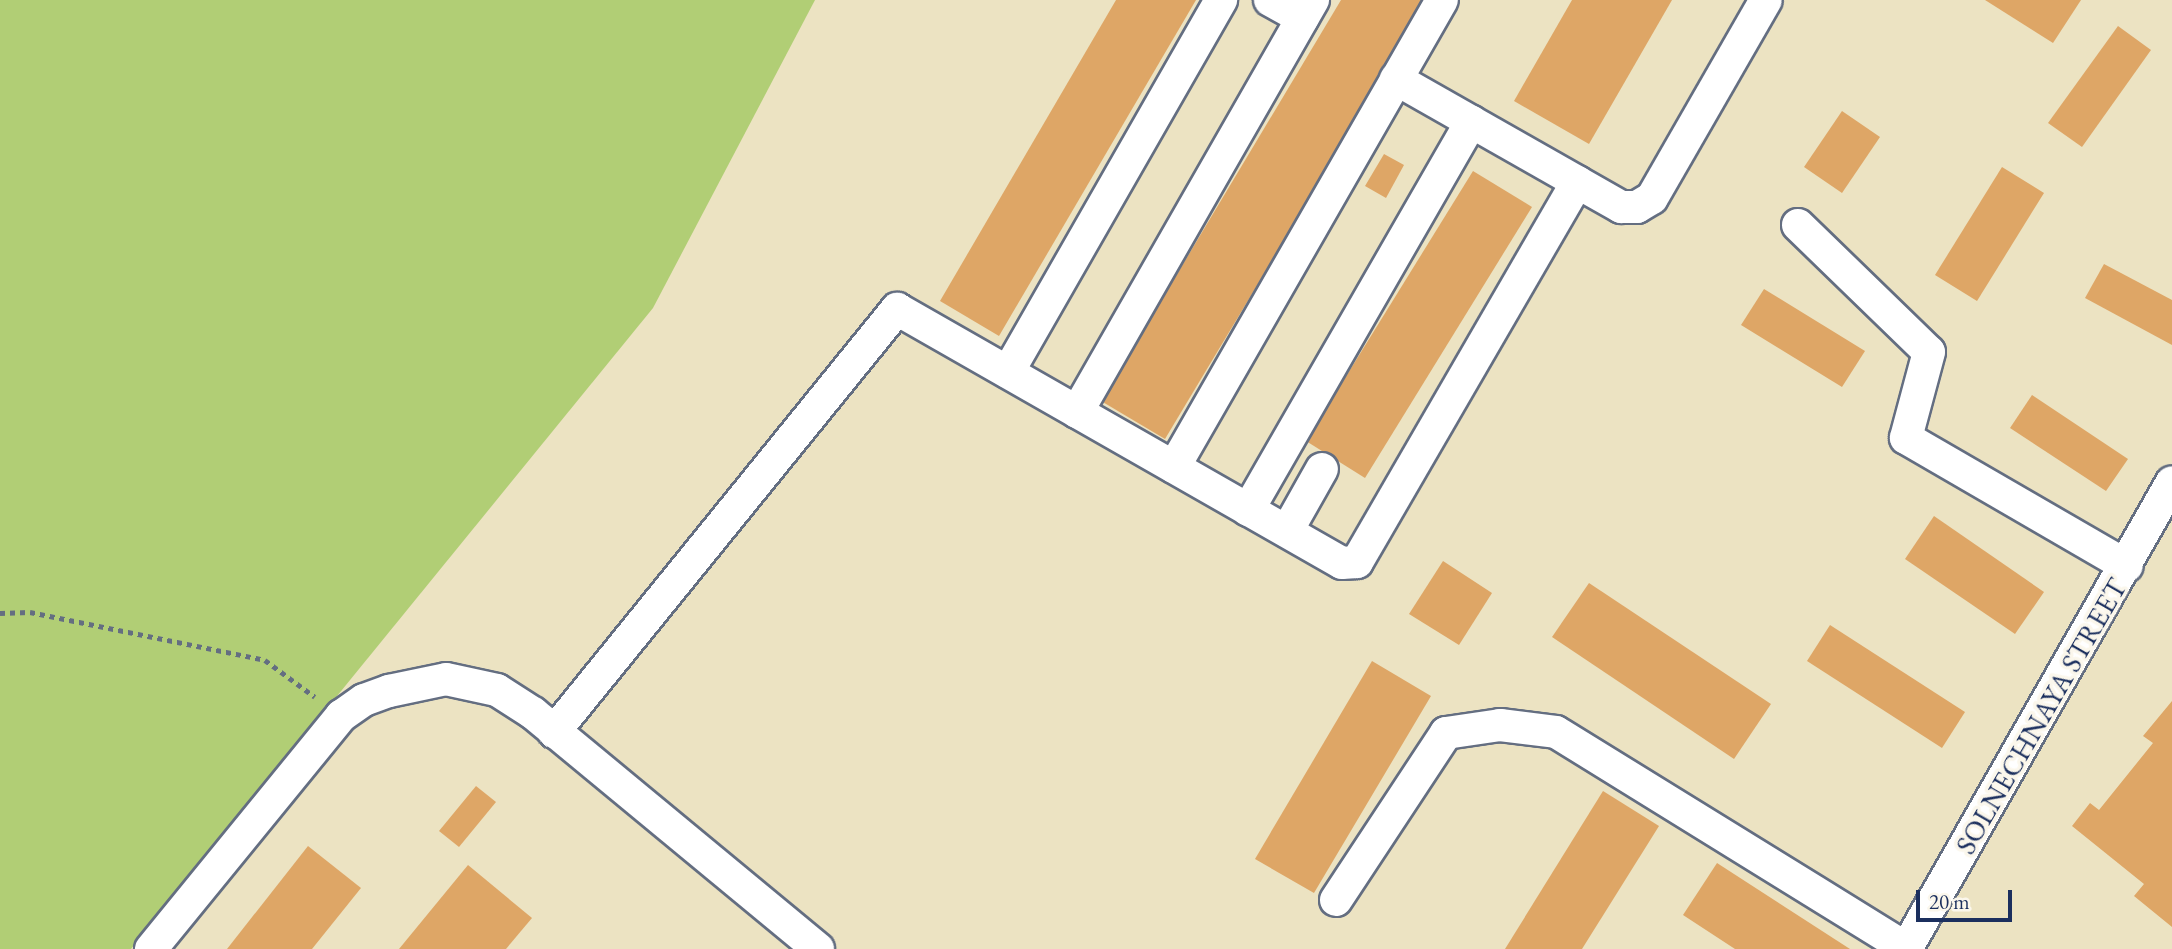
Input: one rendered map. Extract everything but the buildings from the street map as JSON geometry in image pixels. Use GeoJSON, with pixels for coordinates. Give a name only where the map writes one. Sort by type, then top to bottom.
{"type":"FeatureCollection","features":[{"type":"Feature","properties":{"kind":"street"},"geometry":{"type":"LineString","coordinates":[[1008,372],[1221,0]]}},
{"type":"Feature","properties":{"kind":"street"},"geometry":{"type":"LineString","coordinates":[[1077,412],[1308,9],[1270,0]]}},
{"type":"Feature","properties":{"kind":"street"},"geometry":{"type":"LineString","coordinates":[[1174,467],[1442,0]]}},
{"type":"Feature","properties":{"kind":"street"},"geometry":{"type":"LineString","coordinates":[[1396,79],[1621,207],[1637,207],[1653,198],[1766,0]]}},
{"type":"Feature","properties":{"kind":"street"},"geometry":{"type":"LineString","coordinates":[[1248,510],[1471,122]]}},
{"type":"Feature","properties":{"kind":"street"},"geometry":{"type":"LineString","coordinates":[[554,732],[897,309],[1349,565],[1363,556],[1577,182]]}},
{"type":"Feature","properties":{"kind":"street"},"geometry":{"type":"LineString","coordinates":[[1798,225],[1929,352],[1906,438],[2127,566]]}},
{"type":"Feature","properties":{"kind":"street"},"geometry":{"type":"LineString","coordinates":[[1287,531],[1322,469]]}},
{"type":"Feature","properties":{"kind":"street","name":"SOLNECHNAYA STREET"},"geometry":{"type":"LineString","coordinates":[[1907,949],[2127,566],[2172,482]]}},
{"type":"Feature","properties":{"kind":"street"},"geometry":{"type":"LineString","coordinates":[[151,949],[341,716],[364,700],[389,691],[446,679],[497,690],[554,732],[818,949]]}},
{"type":"Feature","properties":{"kind":"street"},"geometry":{"type":"LineString","coordinates":[[1336,900],[1446,733],[1500,725],[1556,732],[1907,949]]}},
{"type":"Feature","properties":{"kind":"path"},"geometry":{"type":"LineString","coordinates":[[0,613],[30,612],[265,660],[341,716]]}},
{"type":"Feature","properties":{"kind":"green space"},"geometry":{"type":"Polygon","coordinates":[[[0,0],[815,0],[653,308],[131,949],[0,949],[0,0]]]}}]}
